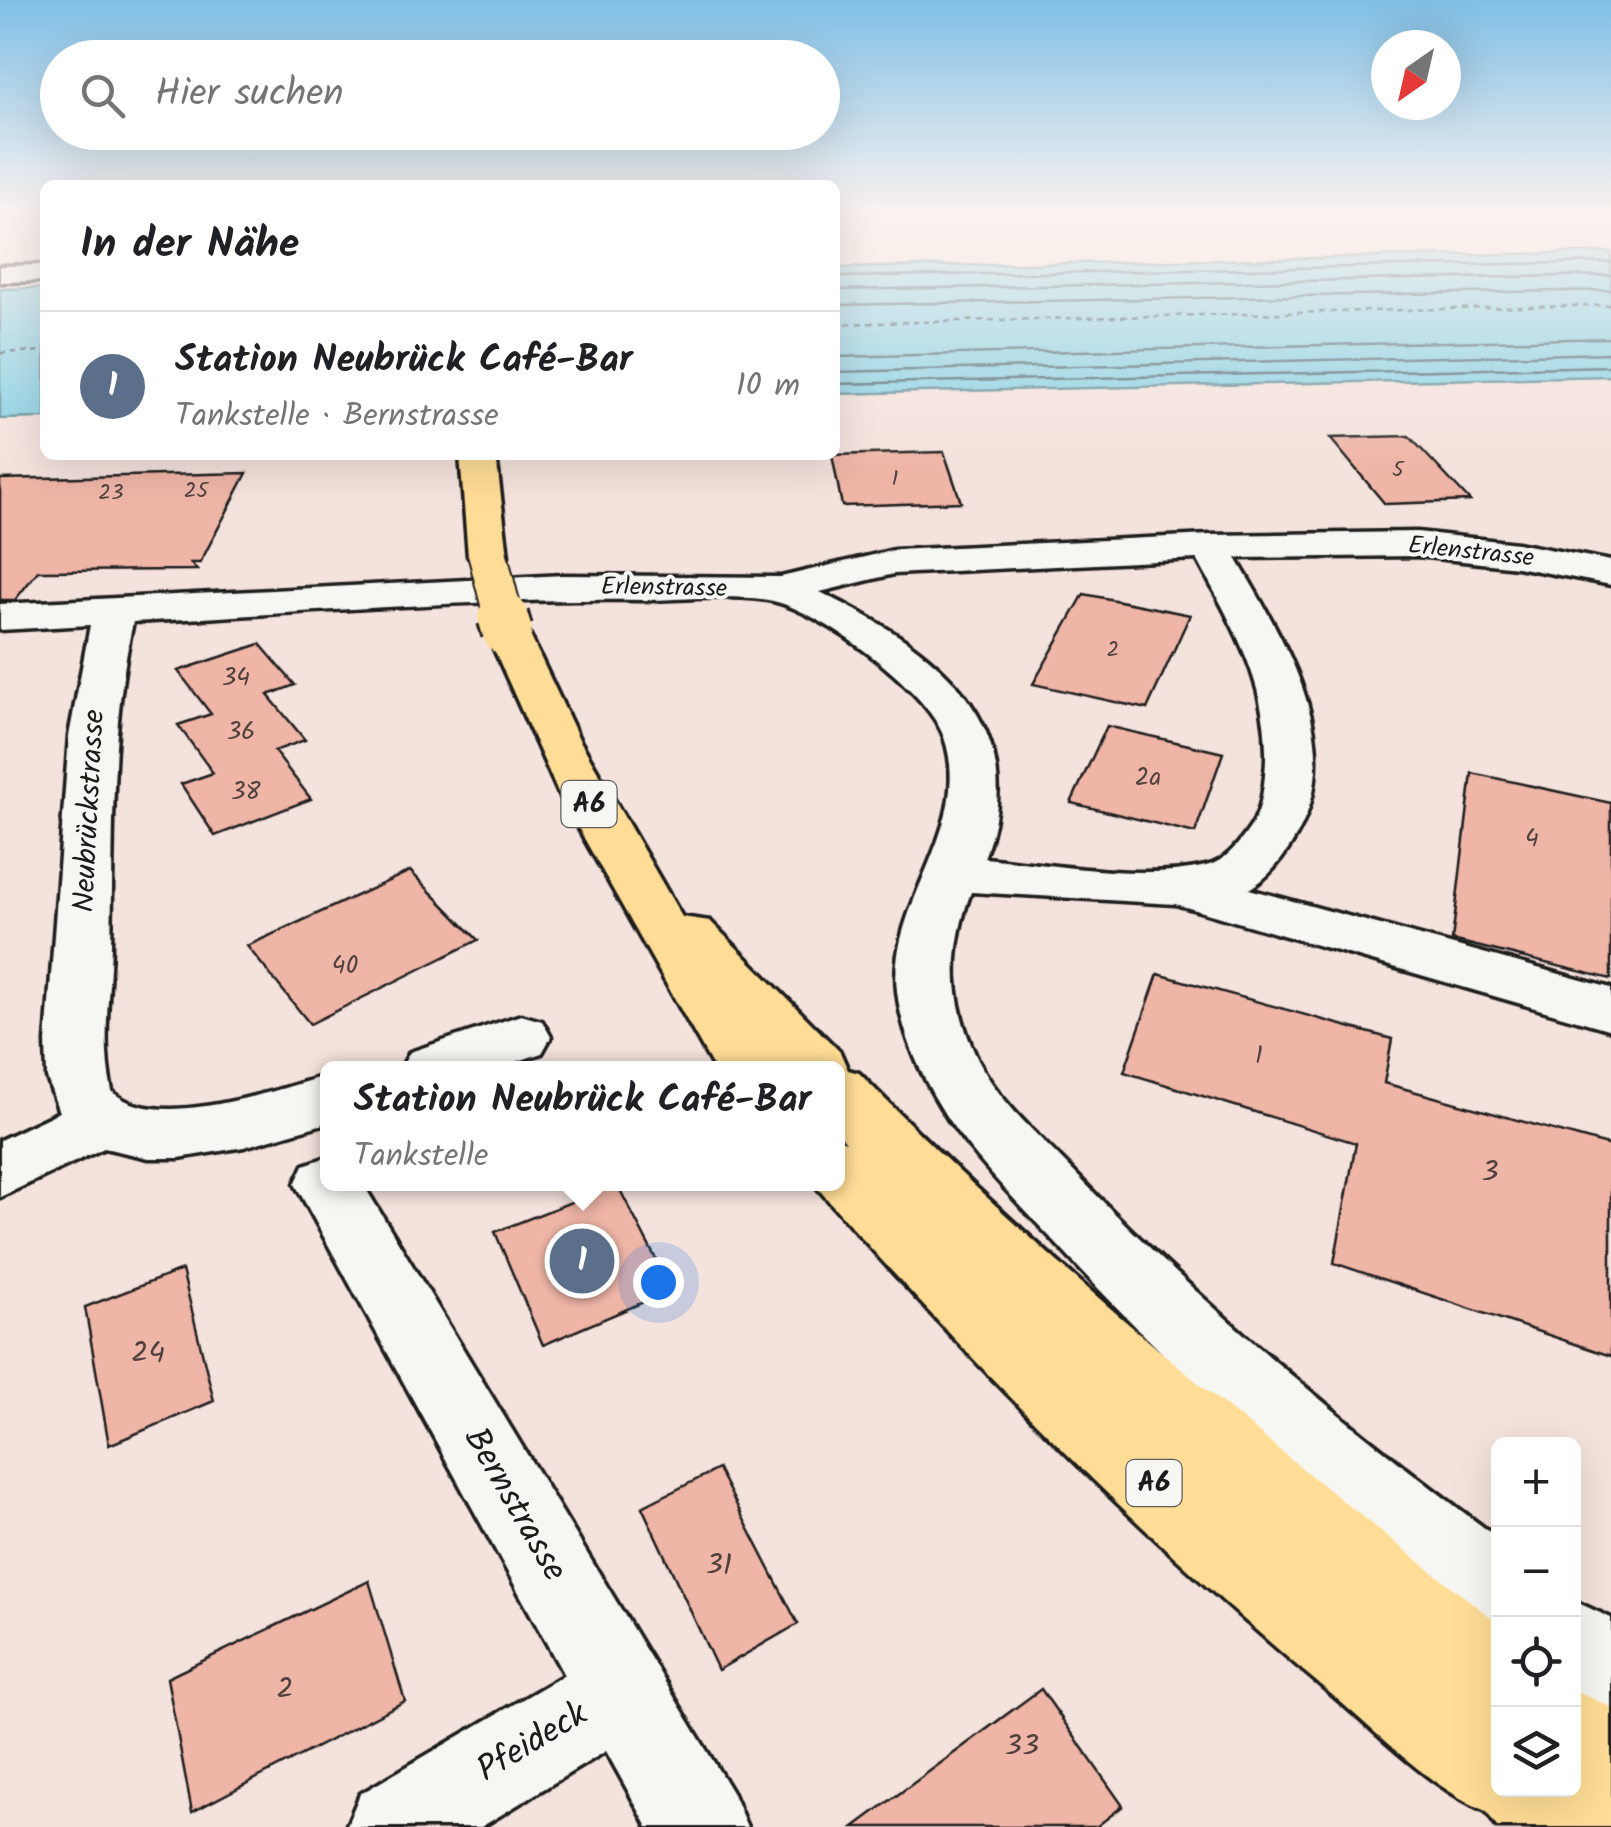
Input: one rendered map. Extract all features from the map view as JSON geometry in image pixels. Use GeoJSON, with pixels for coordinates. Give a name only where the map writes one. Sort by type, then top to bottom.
{"type":"FeatureCollection","features":[{"type":"Feature","properties":{"kind":"highway","name":"A6"},"geometry":{"type":"LineString","coordinates":[[478,461],[488,556],[507,632],[552,737],[732,1047],[745,1061]]}},
{"type":"Feature","properties":{"kind":"highway","name":"A6"},"geometry":{"type":"LineString","coordinates":[[628,871],[811,1061]]}},
{"type":"Feature","properties":{"kind":"highway","name":"A6"},"geometry":{"type":"LineString","coordinates":[[845,1099],[900,1160],[1064,1317],[1269,1495],[1491,1672]]}},
{"type":"Feature","properties":{"kind":"highway","name":"A6"},"geometry":{"type":"LineString","coordinates":[[845,1173],[1014,1351],[1222,1548],[1491,1764]]}},
{"type":"Feature","properties":{"kind":"highway"},"geometry":{"type":"LineString","coordinates":[[1581,1740],[1611,1763]]}},
{"type":"Feature","properties":{"kind":"highway"},"geometry":{"type":"LineString","coordinates":[[1533,1797],[1574,1827]]}},
{"type":"Feature","properties":{"kind":"street","name":"Erlenstrasse"},"geometry":{"type":"LineString","coordinates":[[115,610],[564,587],[781,589],[894,562],[1210,548],[1417,544],[1518,555],[1611,573]]}},
{"type":"Feature","properties":{"kind":"street"},"geometry":{"type":"LineString","coordinates":[[1178,888],[1228,878],[1256,858],[1284,818],[1292,756],[1292,712],[1278,672],[1210,548]]}},
{"type":"Feature","properties":{"kind":"street"},"geometry":{"type":"LineString","coordinates":[[781,589],[868,632],[906,659],[936,686],[965,730],[977,773],[972,815],[926,946],[926,990],[940,1047],[969,1100],[1061,1205],[1281,1418],[1417,1530],[1491,1584]]}},
{"type":"Feature","properties":{"kind":"street"},"geometry":{"type":"LineString","coordinates":[[0,617],[115,610]]}},
{"type":"Feature","properties":{"kind":"street","name":"Neubrückstrasse"},"geometry":{"type":"LineString","coordinates":[[102,1120],[90,1111],[81,1092],[79,1066],[95,703],[115,610]]}},
{"type":"Feature","properties":{"kind":"street"},"geometry":{"type":"LineString","coordinates":[[954,872],[1178,888],[1611,1010]]}},
{"type":"Feature","properties":{"kind":"street"},"geometry":{"type":"LineString","coordinates":[[452,1061],[522,1037]]}},
{"type":"Feature","properties":{"kind":"street","name":"Bernstrasse"},"geometry":{"type":"LineString","coordinates":[[102,1120],[124,1130],[172,1134],[307,1105],[320,1153]]}},
{"type":"Feature","properties":{"kind":"street"},"geometry":{"type":"LineString","coordinates":[[0,1170],[102,1120]]}},
{"type":"Feature","properties":{"kind":"street","name":"Bernstrasse"},"geometry":{"type":"LineString","coordinates":[[333,1191],[700,1827]]}},
{"type":"Feature","properties":{"kind":"street"},"geometry":{"type":"LineString","coordinates":[[1581,1649],[1611,1671]]}},
{"type":"Feature","properties":{"kind":"street","name":"Pfeideck"},"geometry":{"type":"LineString","coordinates":[[393,1827],[620,1690]]}},
{"type":"Feature","properties":{"kind":"water"},"geometry":{"type":"Polygon","coordinates":[[[0,297],[40,297],[40,418],[0,419],[0,297]]]}},
{"type":"Feature","properties":{"kind":"water"},"geometry":{"type":"Polygon","coordinates":[[[840,297],[1611,297],[1611,376],[840,394],[840,297]]]}},
{"type":"Feature","properties":{"kind":"building"},"geometry":{"type":"Polygon","coordinates":[[[1409,436],[1470,501],[1385,504],[1330,438],[1409,436]]]}},
{"type":"Feature","properties":{"kind":"building"},"geometry":{"type":"Polygon","coordinates":[[[944,452],[961,502],[842,506],[833,460],[840,460],[840,455],[944,452]]]}},
{"type":"Feature","properties":{"kind":"building"},"geometry":{"type":"Polygon","coordinates":[[[247,473],[200,563],[191,563],[197,570],[38,571],[15,600],[0,600],[0,479],[247,473]]]}},
{"type":"Feature","properties":{"kind":"building"},"geometry":{"type":"Polygon","coordinates":[[[1084,594],[1190,615],[1147,709],[1033,684],[1084,594]]]}},
{"type":"Feature","properties":{"kind":"building"},"geometry":{"type":"Polygon","coordinates":[[[260,644],[295,685],[268,695],[305,740],[274,751],[311,799],[215,836],[181,784],[213,773],[178,725],[211,714],[178,671],[260,644]]]}},
{"type":"Feature","properties":{"kind":"building"},"geometry":{"type":"Polygon","coordinates":[[[1107,726],[1223,753],[1195,833],[1071,803],[1107,726]]]}},
{"type":"Feature","properties":{"kind":"building"},"geometry":{"type":"Polygon","coordinates":[[[1472,773],[1611,803],[1611,979],[1452,940],[1472,773]]]}},
{"type":"Feature","properties":{"kind":"building"},"geometry":{"type":"Polygon","coordinates":[[[410,871],[478,940],[310,1024],[247,946],[410,871]]]}},
{"type":"Feature","properties":{"kind":"building"},"geometry":{"type":"Polygon","coordinates":[[[1158,974],[1392,1039],[1384,1083],[1611,1146],[1611,1356],[1334,1263],[1356,1143],[1124,1072],[1158,974]]]}},
{"type":"Feature","properties":{"kind":"building"},"geometry":{"type":"Polygon","coordinates":[[[599,1191],[621,1191],[672,1290],[543,1345],[495,1232],[599,1191]]]}},
{"type":"Feature","properties":{"kind":"building"},"geometry":{"type":"Polygon","coordinates":[[[182,1270],[214,1401],[109,1445],[85,1307],[182,1270]]]}},
{"type":"Feature","properties":{"kind":"building"},"geometry":{"type":"Polygon","coordinates":[[[718,1469],[798,1624],[718,1670],[642,1507],[718,1469]]]}},
{"type":"Feature","properties":{"kind":"building"},"geometry":{"type":"Polygon","coordinates":[[[369,1581],[405,1701],[192,1812],[167,1678],[369,1581]]]}},
{"type":"Feature","properties":{"kind":"building"},"geometry":{"type":"Polygon","coordinates":[[[1041,1689],[1123,1806],[1096,1827],[854,1827],[1041,1689]]]}},
{"type":"Feature","properties":{"kind":"ferry route"},"geometry":{"type":"LineString","coordinates":[[840,324],[1611,305]]}},
{"type":"Feature","properties":{"kind":"ferry route"},"geometry":{"type":"LineString","coordinates":[[0,353],[40,351]]}},
{"type":"Feature","properties":{"kind":"place","name":"Station Neubrück Café-Bar"},"geometry":{"type":"Point","coordinates":[582,1261]}}]}
